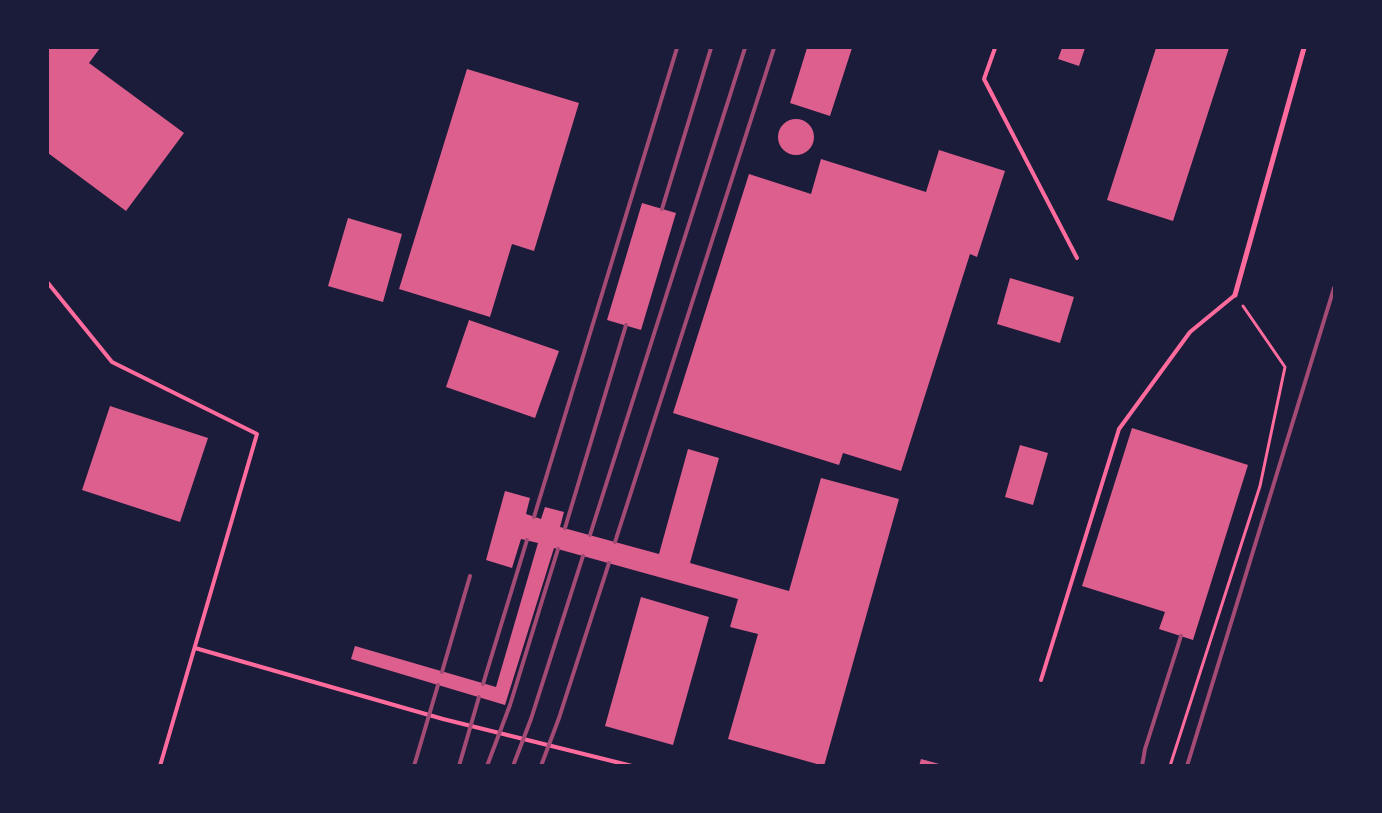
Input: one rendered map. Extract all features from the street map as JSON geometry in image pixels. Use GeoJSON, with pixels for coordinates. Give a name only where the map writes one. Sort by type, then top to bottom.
{"type":"FeatureCollection","features":[{"type":"Feature","properties":{"kind":"street"},"geometry":{"type":"LineString","coordinates":[[1235,295],[1304,48]]}},
{"type":"Feature","properties":{"kind":"lane"},"geometry":{"type":"LineString","coordinates":[[995,48],[984,79],[1077,258]]}},
{"type":"Feature","properties":{"kind":"lane"},"geometry":{"type":"LineString","coordinates":[[48,283],[112,362],[257,434],[160,766]]}},
{"type":"Feature","properties":{"kind":"lane"},"geometry":{"type":"LineString","coordinates":[[1041,680],[1119,429],[1190,332],[1235,295]]}},
{"type":"Feature","properties":{"kind":"lane"},"geometry":{"type":"LineString","coordinates":[[195,648],[443,719],[632,766]]}},
{"type":"Feature","properties":{"kind":"path"},"geometry":{"type":"LineString","coordinates":[[1170,766],[1260,486],[1285,367],[1235,295]]}},
{"type":"Feature","properties":{"kind":"building"},"geometry":{"type":"Polygon","coordinates":[[[48,48],[100,48],[89,63],[184,133],[126,211],[48,153],[48,48]]]}},
{"type":"Feature","properties":{"kind":"building"},"geometry":{"type":"Polygon","coordinates":[[[807,48],[852,48],[830,116],[790,103],[807,48]]]}},
{"type":"Feature","properties":{"kind":"building"},"geometry":{"type":"Polygon","coordinates":[[[1062,48],[1085,48],[1079,66],[1058,59],[1062,48]]]}},
{"type":"Feature","properties":{"kind":"building"},"geometry":{"type":"Polygon","coordinates":[[[1156,48],[1229,48],[1173,221],[1107,200],[1156,48]]]}},
{"type":"Feature","properties":{"kind":"building"},"geometry":{"type":"Polygon","coordinates":[[[467,69],[579,103],[534,251],[512,244],[490,317],[399,289],[467,69]]]}},
{"type":"Feature","properties":{"kind":"building"},"geometry":{"type":"Polygon","coordinates":[[[796,119],[803,120],[809,124],[813,130],[813,144],[809,150],[803,154],[796,155],[789,154],[783,150],[779,144],[778,137],[779,130],[783,124],[789,120],[796,119]]]}},
{"type":"Feature","properties":{"kind":"building"},"geometry":{"type":"Polygon","coordinates":[[[939,150],[1005,171],[977,257],[970,254],[901,471],[843,453],[839,465],[673,413],[749,174],[811,194],[821,159],[926,192],[939,150]]]}},
{"type":"Feature","properties":{"kind":"building"},"geometry":{"type":"Polygon","coordinates":[[[642,203],[676,213],[641,330],[607,320],[642,203]]]}},
{"type":"Feature","properties":{"kind":"building"},"geometry":{"type":"Polygon","coordinates":[[[348,218],[402,234],[383,302],[328,286],[348,218]]]}},
{"type":"Feature","properties":{"kind":"building"},"geometry":{"type":"Polygon","coordinates":[[[1010,278],[1074,297],[1060,343],[997,324],[1010,278]]]}},
{"type":"Feature","properties":{"kind":"building"},"geometry":{"type":"Polygon","coordinates":[[[469,320],[559,351],[535,418],[446,387],[469,320]]]}},
{"type":"Feature","properties":{"kind":"building"},"geometry":{"type":"Polygon","coordinates":[[[110,406],[208,438],[180,522],[82,490],[110,406]]]}},
{"type":"Feature","properties":{"kind":"building"},"geometry":{"type":"Polygon","coordinates":[[[1132,428],[1248,465],[1193,640],[1159,629],[1165,612],[1082,586],[1132,428]]]}},
{"type":"Feature","properties":{"kind":"building"},"geometry":{"type":"Polygon","coordinates":[[[1020,445],[1048,453],[1033,505],[1005,497],[1020,445]]]}},
{"type":"Feature","properties":{"kind":"building"},"geometry":{"type":"Polygon","coordinates":[[[688,449],[719,458],[690,563],[789,591],[821,478],[899,499],[824,766],[728,739],[758,634],[730,627],[738,599],[554,548],[505,705],[351,659],[355,646],[496,687],[538,543],[521,539],[512,568],[486,560],[505,491],[530,498],[526,514],[541,519],[545,507],[564,512],[560,527],[659,554],[688,449]]]}},
{"type":"Feature","properties":{"kind":"building"},"geometry":{"type":"Polygon","coordinates":[[[641,597],[709,617],[673,745],[605,726],[641,597]]]}},
{"type":"Feature","properties":{"kind":"building"},"geometry":{"type":"Polygon","coordinates":[[[921,759],[943,765],[943,766],[919,766],[921,759]]]}},
{"type":"Feature","properties":{"kind":"railway"},"geometry":{"type":"LineString","coordinates":[[534,517],[677,48]]}},
{"type":"Feature","properties":{"kind":"railway"},"geometry":{"type":"LineString","coordinates":[[662,209],[711,48]]}},
{"type":"Feature","properties":{"kind":"railway"},"geometry":{"type":"LineString","coordinates":[[590,535],[745,48]]}},
{"type":"Feature","properties":{"kind":"railway"},"geometry":{"type":"LineString","coordinates":[[615,542],[774,48]]}},
{"type":"Feature","properties":{"kind":"railway"},"geometry":{"type":"LineString","coordinates":[[1187,766],[1334,288]]}},
{"type":"Feature","properties":{"kind":"railway"},"geometry":{"type":"LineString","coordinates":[[565,528],[626,325]]}},
{"type":"Feature","properties":{"kind":"railway"},"geometry":{"type":"LineString","coordinates":[[483,684],[527,540]]}},
{"type":"Feature","properties":{"kind":"railway"},"geometry":{"type":"LineString","coordinates":[[487,766],[510,705],[558,549]]}},
{"type":"Feature","properties":{"kind":"railway"},"geometry":{"type":"LineString","coordinates":[[513,766],[531,719],[583,556]]}},
{"type":"Feature","properties":{"kind":"railway"},"geometry":{"type":"LineString","coordinates":[[541,766],[559,718],[609,563]]}},
{"type":"Feature","properties":{"kind":"railway"},"geometry":{"type":"LineString","coordinates":[[442,672],[470,576]]}},
{"type":"Feature","properties":{"kind":"railway"},"geometry":{"type":"LineString","coordinates":[[1142,766],[1145,749],[1181,636]]}},
{"type":"Feature","properties":{"kind":"railway"},"geometry":{"type":"LineString","coordinates":[[414,766],[438,685]]}},
{"type":"Feature","properties":{"kind":"railway"},"geometry":{"type":"LineString","coordinates":[[459,766],[479,697]]}}]}
